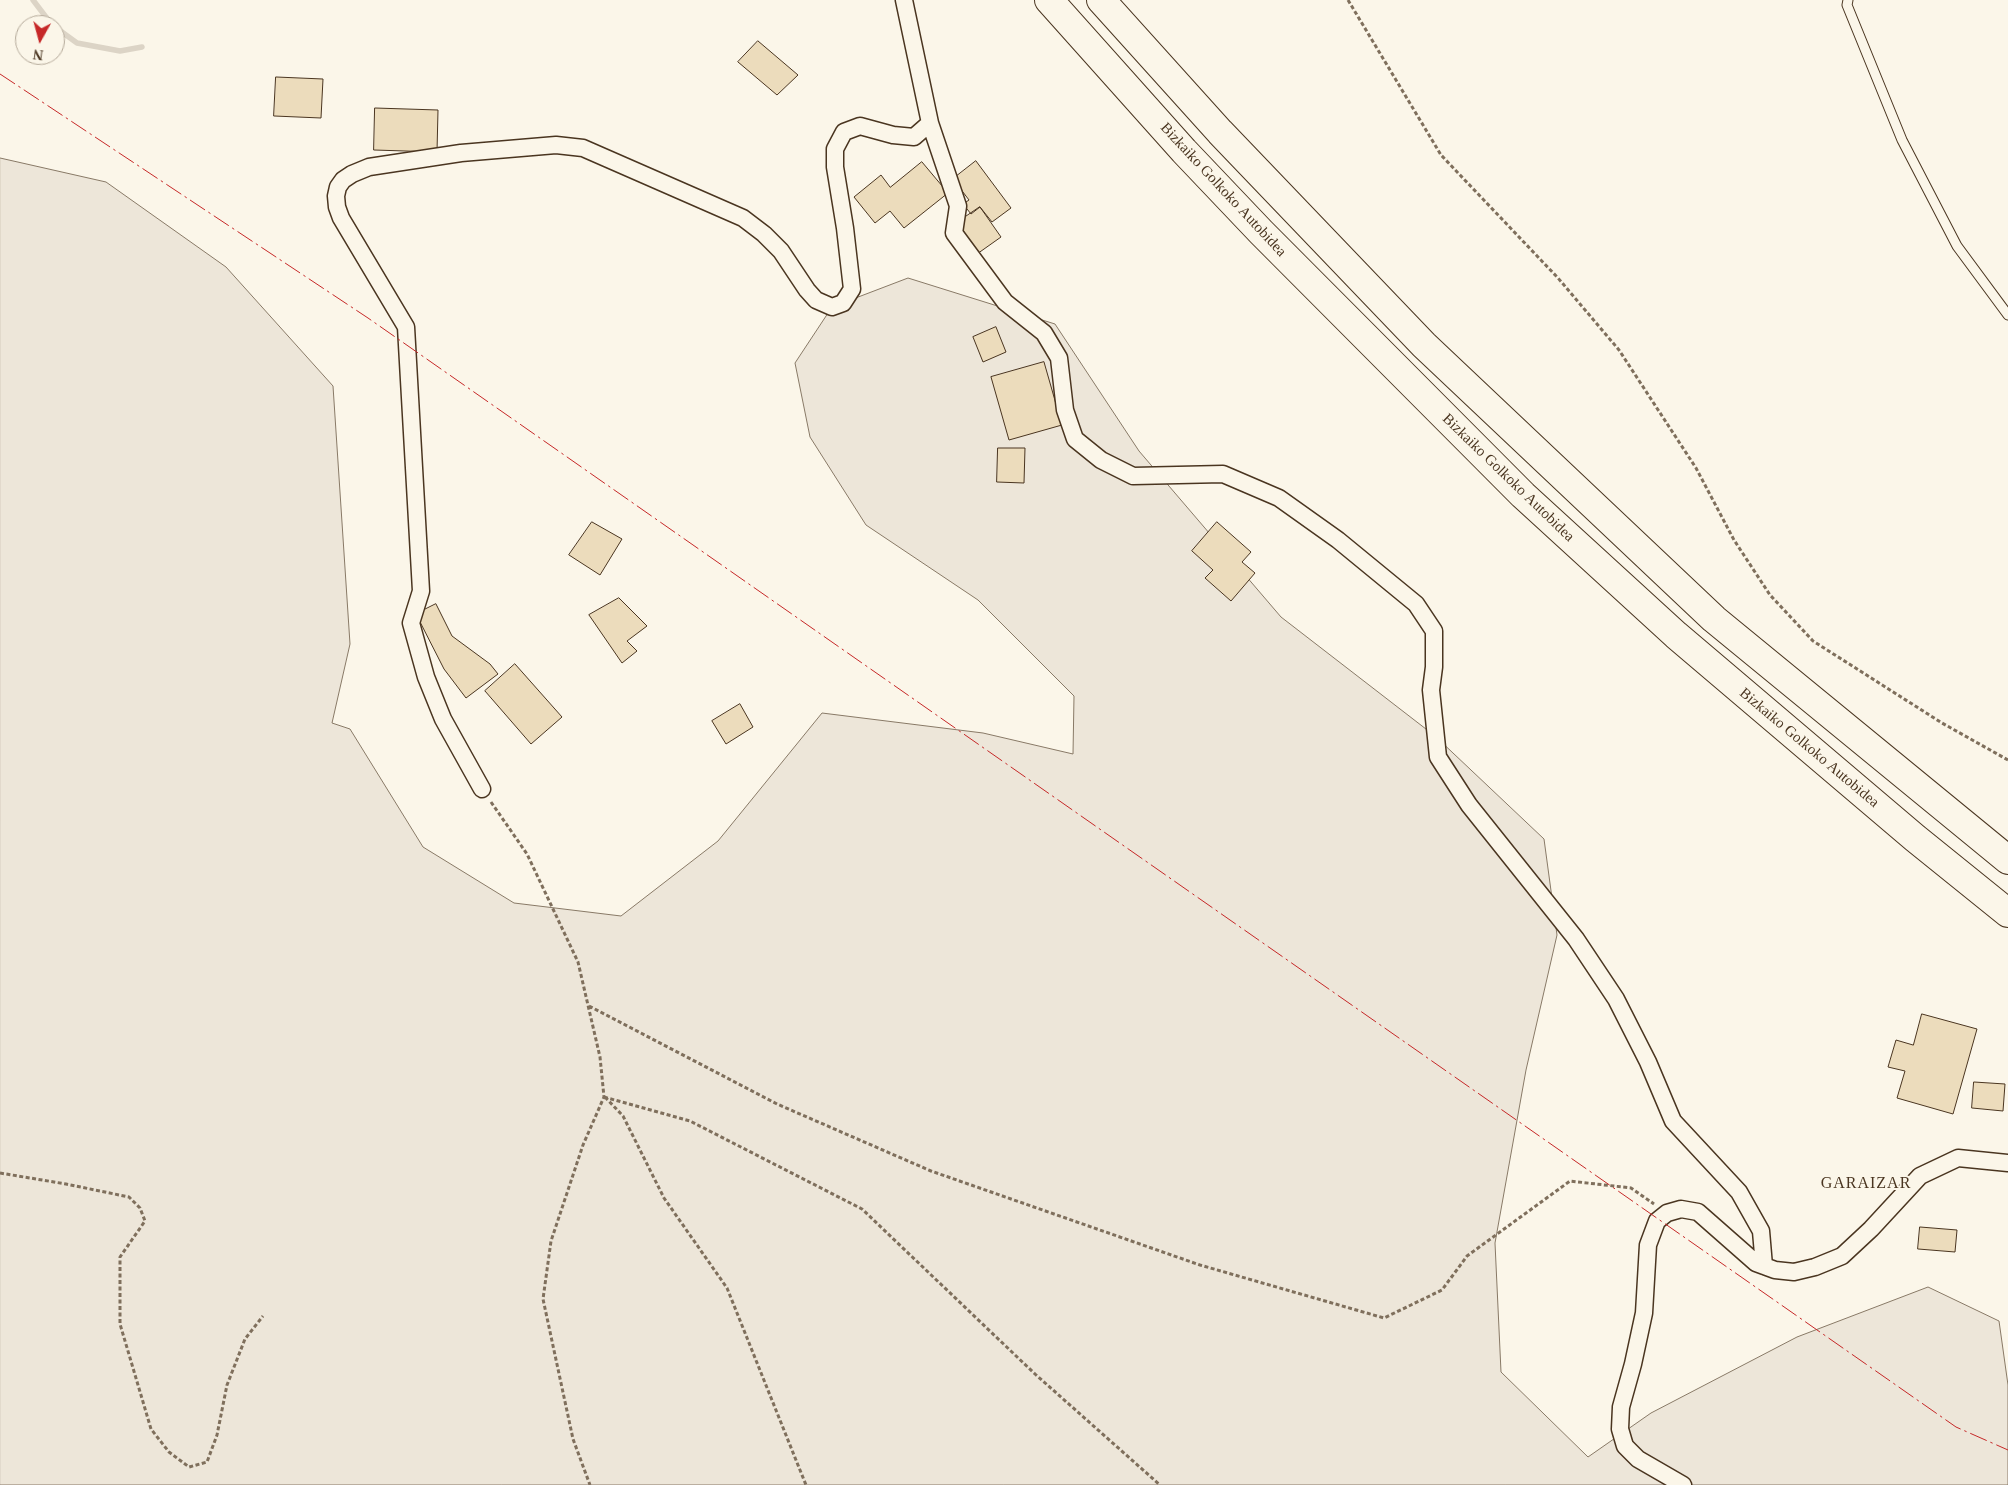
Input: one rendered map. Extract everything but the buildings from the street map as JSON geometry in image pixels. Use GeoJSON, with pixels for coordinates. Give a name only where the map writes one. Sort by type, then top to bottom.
{"type":"FeatureCollection","features":[{"type":"Feature","properties":{"kind":"highway","name":"Bizkaiko Golkoko Autobidea"},"geometry":{"type":"LineString","coordinates":[[1049,0],[1184,151],[1261,232],[1523,495],[1676,635],[1915,838],[2008,913]]}},
{"type":"Feature","properties":{"kind":"highway"},"geometry":{"type":"LineString","coordinates":[[1101,0],[1220,132],[1417,338],[1714,620],[2008,860]]}},
{"type":"Feature","properties":{"kind":"street"},"geometry":{"type":"LineString","coordinates":[[904,0],[930,123],[958,206],[954,233],[1005,302],[1044,333],[1059,358],[1065,410],[1075,439],[1100,460],[1133,476],[1223,474],[1279,498],[1338,540],[1416,604],[1434,631],[1434,667],[1431,690],[1438,757],[1469,805],[1576,939],[1616,1000],[1648,1062],[1673,1121],[1739,1192],[1761,1231],[1764,1266]]}},
{"type":"Feature","properties":{"kind":"street"},"geometry":{"type":"LineString","coordinates":[[482,789],[443,719],[426,677],[411,623],[421,591],[406,327],[341,218],[336,196],[343,180],[352,174],[378,166],[489,150],[556,145],[583,148],[743,218],[781,250],[807,290],[816,300],[832,307],[843,303],[852,289],[835,167],[835,149],[844,132],[860,126],[893,136],[914,137],[930,123]]}},
{"type":"Feature","properties":{"kind":"street"},"geometry":{"type":"LineString","coordinates":[[1683,1485],[1638,1460],[1625,1446],[1620,1429],[1621,1406],[1633,1364],[1644,1313],[1648,1245],[1658,1221],[1667,1213],[1681,1210],[1698,1212],[1756,1263],[1775,1270],[1794,1272],[1815,1268],[1842,1256],[1871,1229],[1920,1176],[1958,1158],[2008,1163]]}},
{"type":"Feature","properties":{"kind":"lane"},"geometry":{"type":"LineString","coordinates":[[1848,0],[1847,5],[1902,140],[1957,246],[2008,315]]}},
{"type":"Feature","properties":{"kind":"path"},"geometry":{"type":"LineString","coordinates":[[1348,0],[1441,155],[1558,278],[1619,350],[1696,468],[1734,540],[1770,595],[1813,640],[1942,723],[2008,760]]}},
{"type":"Feature","properties":{"kind":"path"},"geometry":{"type":"LineString","coordinates":[[482,789],[527,854],[578,962],[600,1057],[604,1097],[583,1146],[551,1241],[543,1298],[573,1439],[590,1485]]}},
{"type":"Feature","properties":{"kind":"path"},"geometry":{"type":"LineString","coordinates":[[588,1006],[777,1104],[931,1171],[1200,1265],[1384,1318],[1442,1290],[1467,1256],[1570,1181],[1631,1188],[1667,1213]]}},
{"type":"Feature","properties":{"kind":"path"},"geometry":{"type":"LineString","coordinates":[[604,1097],[623,1116],[664,1198],[727,1288],[802,1481],[806,1485]]}},
{"type":"Feature","properties":{"kind":"path"},"geometry":{"type":"LineString","coordinates":[[604,1097],[690,1121],[862,1209],[1035,1374],[1160,1485]]}},
{"type":"Feature","properties":{"kind":"path"},"geometry":{"type":"LineString","coordinates":[[0,1174],[66,1184],[129,1197],[140,1208],[145,1221],[120,1257],[120,1324],[152,1429],[169,1452],[189,1467],[207,1462],[218,1435],[227,1385],[245,1340],[263,1316]]}},
{"type":"Feature","properties":{"kind":"shaded area"},"geometry":{"type":"Polygon","coordinates":[[[0,158],[106,182],[226,267],[333,386],[350,644],[332,723],[350,729],[423,847],[514,903],[621,916],[718,841],[822,713],[983,733],[1073,754],[1074,696],[978,600],[866,525],[810,437],[795,363],[832,307],[908,278],[1055,324],[1139,451],[1281,617],[1435,736],[1544,839],[1557,935],[1526,1070],[1495,1243],[1501,1372],[1588,1457],[1651,1413],[1797,1337],[1928,1287],[1999,1321],[2008,1385],[2008,1485],[0,1485],[0,158]]]}},
{"type":"Feature","properties":{"kind":"waterway"},"geometry":{"type":"LineString","coordinates":[[33,0],[44,15]]}},
{"type":"Feature","properties":{"kind":"waterway"},"geometry":{"type":"LineString","coordinates":[[65,34],[77,43],[120,51],[142,47]]}},
{"type":"Feature","properties":{"kind":"power"},"geometry":{"type":"LineString","coordinates":[[0,74],[368,318],[1956,1427],[2008,1450]]}},
{"type":"Feature","properties":{"kind":"district","name":"GARAIZAR"},"geometry":{"type":"Point","coordinates":[1866,1184]}}]}
